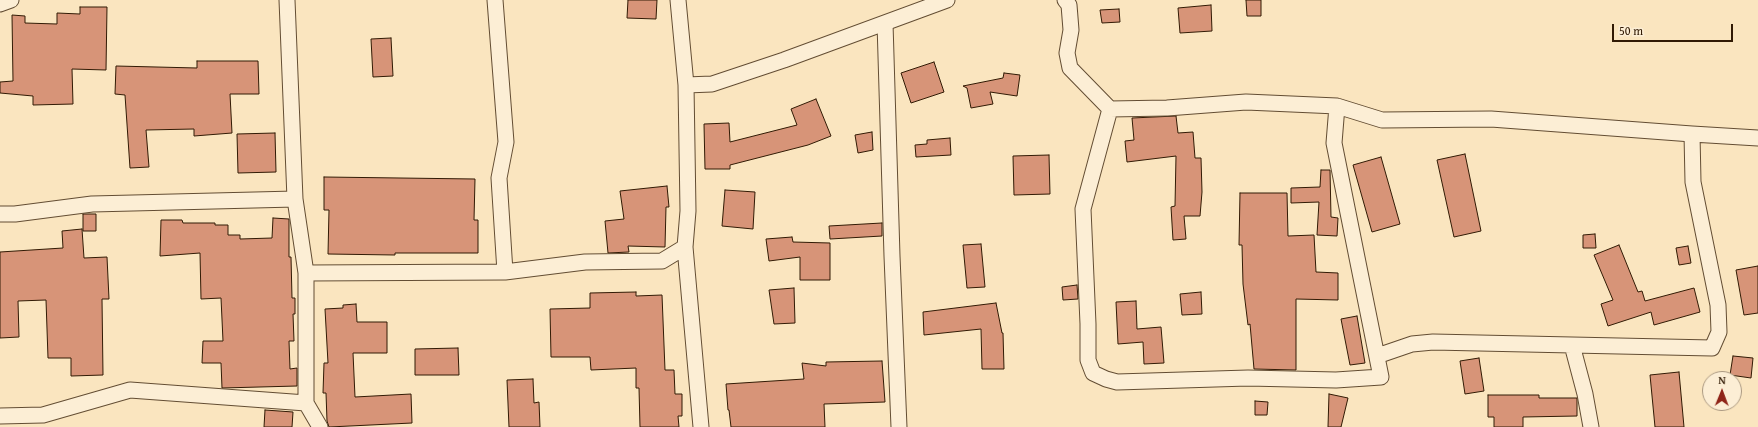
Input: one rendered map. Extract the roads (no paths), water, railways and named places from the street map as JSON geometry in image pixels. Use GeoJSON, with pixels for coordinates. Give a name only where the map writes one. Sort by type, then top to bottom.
{"type":"FeatureCollection","features":[{"type":"Feature","properties":{"kind":"street"},"geometry":{"type":"LineString","coordinates":[[0,4],[11,0]]}},
{"type":"Feature","properties":{"kind":"street"},"geometry":{"type":"LineString","coordinates":[[287,0],[296,199],[306,273],[306,403],[320,427]]}},
{"type":"Feature","properties":{"kind":"street"},"geometry":{"type":"LineString","coordinates":[[495,0],[506,142],[499,178],[505,272]]}},
{"type":"Feature","properties":{"kind":"street"},"geometry":{"type":"LineString","coordinates":[[678,0],[686,85],[688,211],[685,247],[701,427]]}},
{"type":"Feature","properties":{"kind":"street"},"geometry":{"type":"LineString","coordinates":[[686,85],[712,84],[784,60],[947,0]]}},
{"type":"Feature","properties":{"kind":"street"},"geometry":{"type":"LineString","coordinates":[[1066,0],[1069,5],[1071,30],[1067,53],[1070,68],[1110,109],[1167,108],[1246,102],[1337,106],[1382,120],[1491,119],[1758,138]]}},
{"type":"Feature","properties":{"kind":"street"},"geometry":{"type":"LineString","coordinates":[[885,23],[899,427]]}},
{"type":"Feature","properties":{"kind":"street"},"geometry":{"type":"LineString","coordinates":[[1110,109],[1083,208],[1088,360],[1093,373],[1106,379],[1118,382],[1248,378],[1336,380],[1380,377],[1334,142],[1337,106]]}},
{"type":"Feature","properties":{"kind":"street"},"geometry":{"type":"LineString","coordinates":[[1377,356],[1412,344],[1433,342],[1712,348],[1719,332],[1718,305],[1693,182],[1692,134]]}},
{"type":"Feature","properties":{"kind":"street"},"geometry":{"type":"LineString","coordinates":[[0,214],[15,214],[92,204],[296,199]]}},
{"type":"Feature","properties":{"kind":"street"},"geometry":{"type":"LineString","coordinates":[[306,273],[505,272],[584,262],[662,261],[685,247]]}},
{"type":"Feature","properties":{"kind":"street"},"geometry":{"type":"LineString","coordinates":[[1572,345],[1585,394],[1591,427]]}},
{"type":"Feature","properties":{"kind":"street"},"geometry":{"type":"LineString","coordinates":[[0,416],[43,415],[130,390],[306,403]]}}]}
